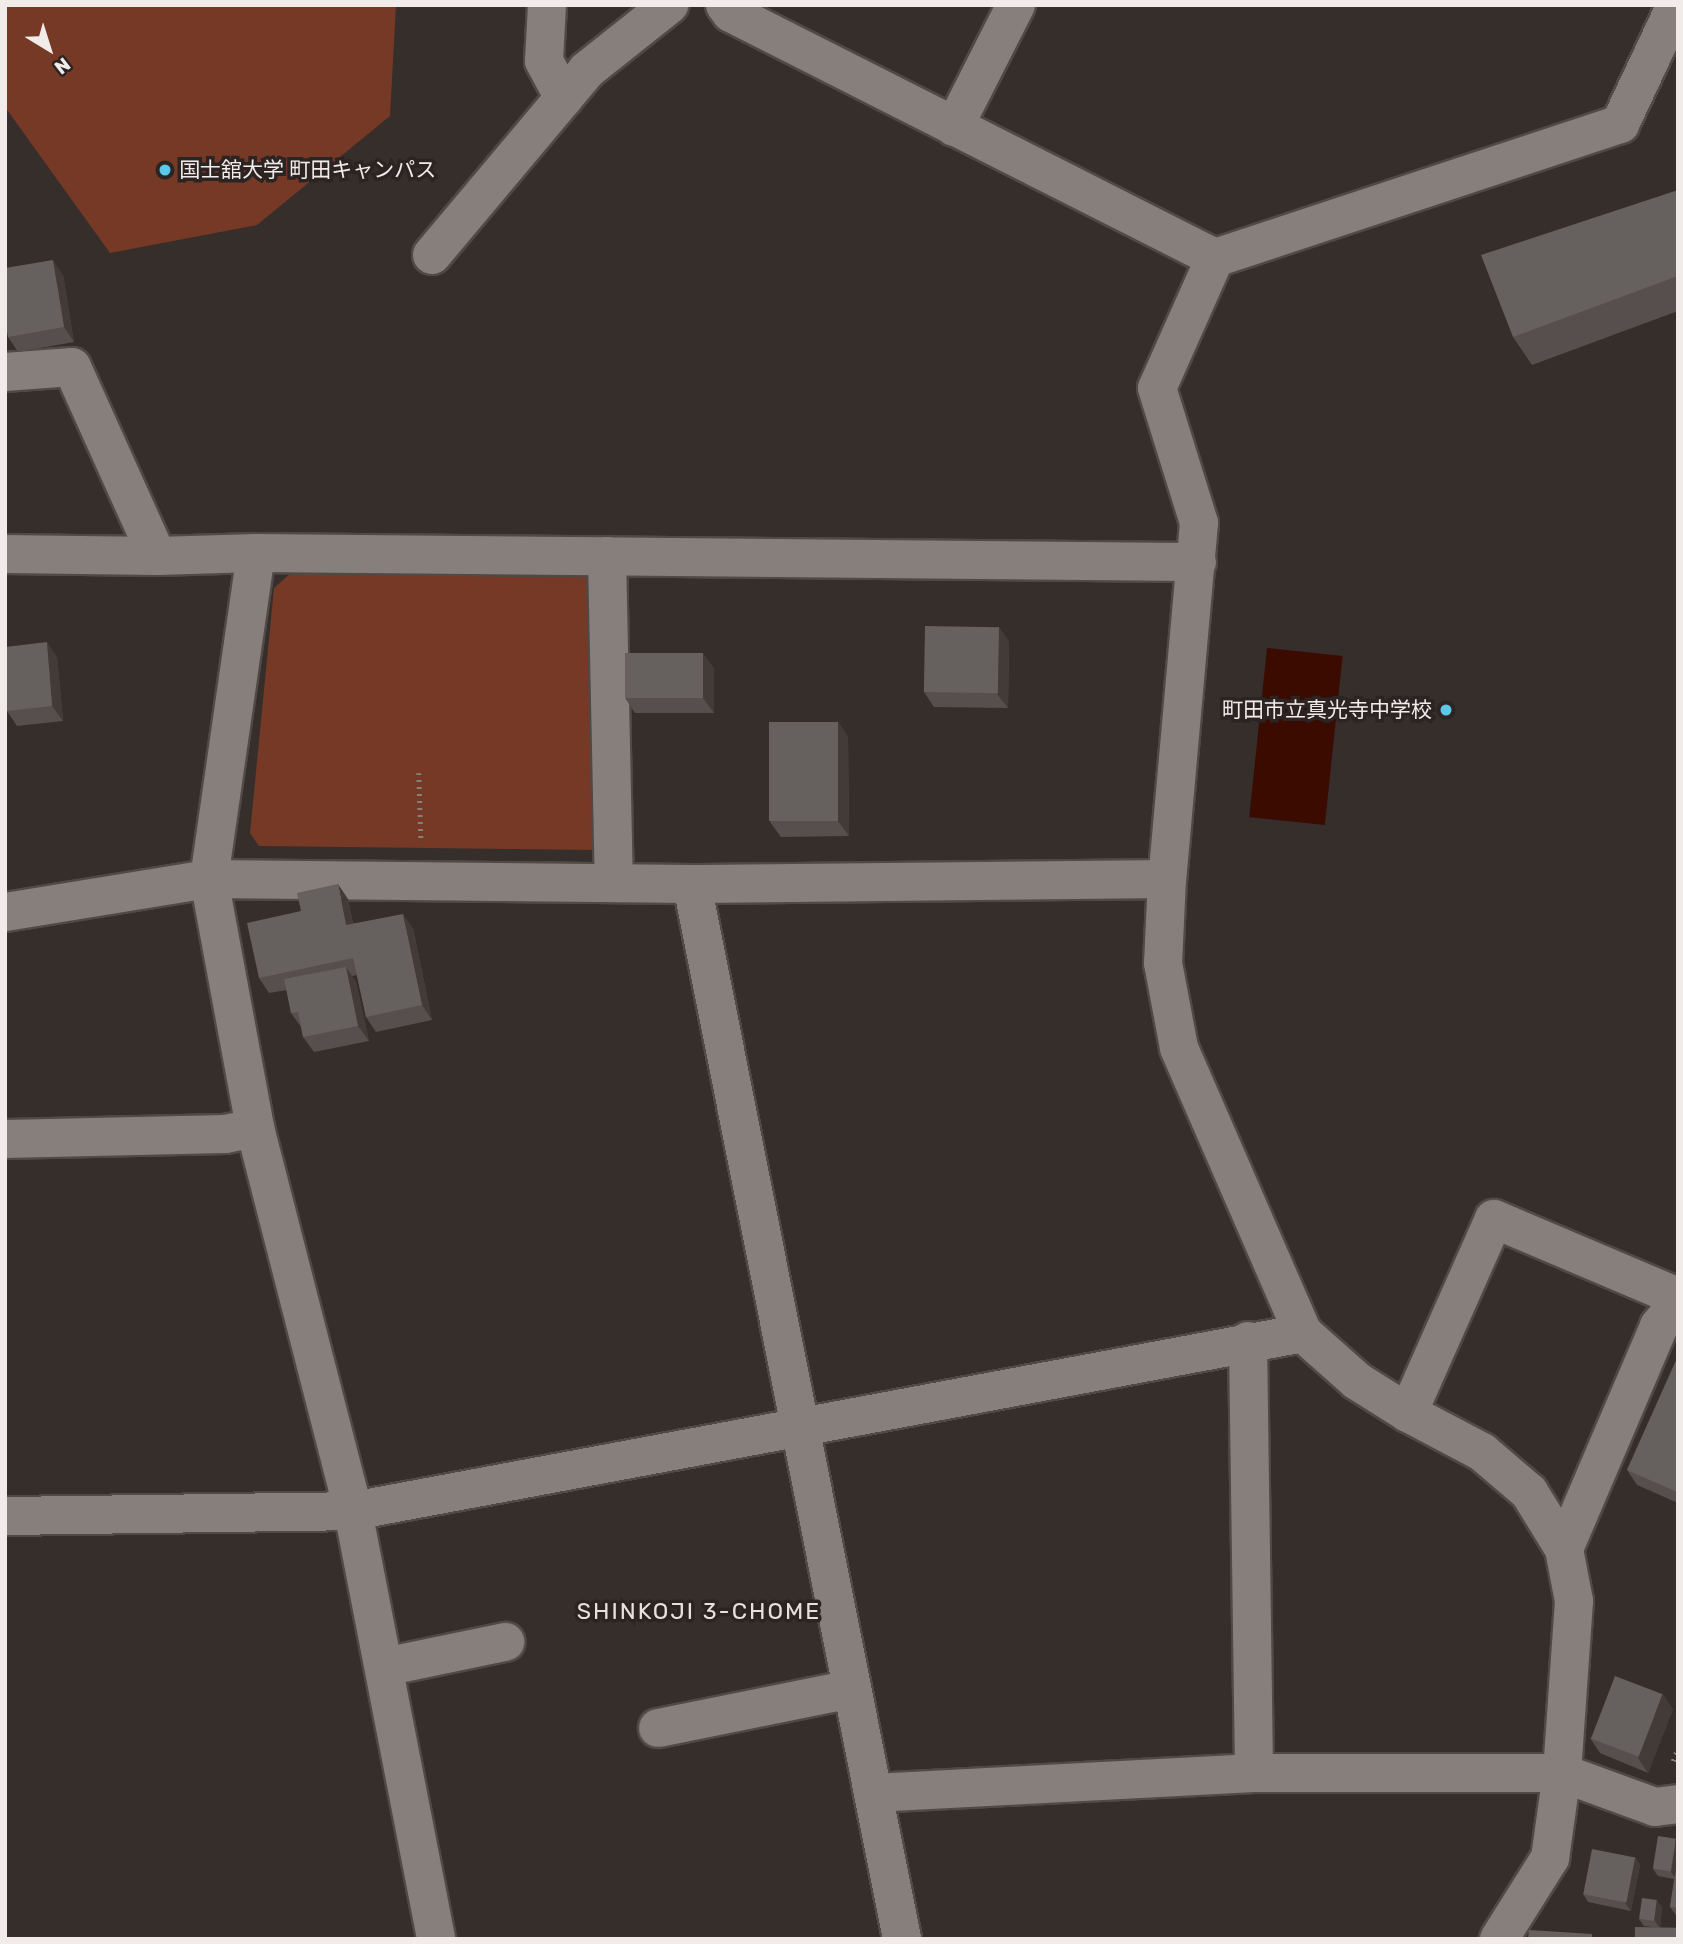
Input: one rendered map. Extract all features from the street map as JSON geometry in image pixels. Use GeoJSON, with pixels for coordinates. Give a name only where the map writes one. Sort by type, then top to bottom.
{"type":"FeatureCollection","features":[{"type":"Feature","properties":{"kind":"street"},"geometry":{"type":"LineString","coordinates":[[547,5],[544,61],[564,98]]}},
{"type":"Feature","properties":{"kind":"street"},"geometry":{"type":"LineString","coordinates":[[432,255],[587,70],[670,5]]}},
{"type":"Feature","properties":{"kind":"street"},"geometry":{"type":"LineString","coordinates":[[725,5],[731,13],[1215,258],[1620,124],[1676,5]]}},
{"type":"Feature","properties":{"kind":"street"},"geometry":{"type":"LineString","coordinates":[[954,127],[1016,5]]}},
{"type":"Feature","properties":{"kind":"street"},"geometry":{"type":"LineString","coordinates":[[1215,258],[1157,388],[1199,523],[1167,879],[1163,963],[1179,1048],[1304,1334],[1357,1381],[1408,1413],[1482,1452],[1529,1492],[1564,1549],[1574,1601],[1562,1773],[1550,1858],[1499,1939]]}},
{"type":"Feature","properties":{"kind":"street"},"geometry":{"type":"LineString","coordinates":[[5,373],[72,367],[157,556]]}},
{"type":"Feature","properties":{"kind":"street"},"geometry":{"type":"LineString","coordinates":[[5,554],[157,556],[256,553],[1197,562]]}},
{"type":"Feature","properties":{"kind":"street"},"geometry":{"type":"LineString","coordinates":[[256,553],[209,879],[255,1128],[353,1511],[436,1939]]}},
{"type":"Feature","properties":{"kind":"street"},"geometry":{"type":"LineString","coordinates":[[607,556],[614,883]]}},
{"type":"Feature","properties":{"kind":"street"},"geometry":{"type":"LineString","coordinates":[[5,912],[209,879],[692,884],[1167,879]]}},
{"type":"Feature","properties":{"kind":"street"},"geometry":{"type":"LineString","coordinates":[[692,884],[902,1939]]}},
{"type":"Feature","properties":{"kind":"street"},"geometry":{"type":"LineString","coordinates":[[5,1139],[225,1134],[255,1128]]}},
{"type":"Feature","properties":{"kind":"street"},"geometry":{"type":"LineString","coordinates":[[1408,1413],[1494,1219],[1678,1297]]}},
{"type":"Feature","properties":{"kind":"street"},"geometry":{"type":"LineString","coordinates":[[1564,1549],[1659,1326],[1678,1303]]}},
{"type":"Feature","properties":{"kind":"street"},"geometry":{"type":"LineString","coordinates":[[5,1516],[353,1511],[1248,1341],[1304,1334]]}},
{"type":"Feature","properties":{"kind":"street"},"geometry":{"type":"LineString","coordinates":[[1248,1341],[1255,1773]]}},
{"type":"Feature","properties":{"kind":"street"},"geometry":{"type":"LineString","coordinates":[[384,1667],[505,1642]]}},
{"type":"Feature","properties":{"kind":"street"},"geometry":{"type":"LineString","coordinates":[[658,1728],[852,1689]]}},
{"type":"Feature","properties":{"kind":"street"},"geometry":{"type":"LineString","coordinates":[[873,1793],[1255,1773],[1562,1773],[1655,1807],[1678,1804]]}},
{"type":"Feature","properties":{"kind":"path"},"geometry":{"type":"LineString","coordinates":[[419,774],[422,881]]}},
{"type":"Feature","properties":{"kind":"shaded area","name":"国士舘大学 町田キャンパス"},"geometry":{"type":"Polygon","coordinates":[[[5,5],[396,5],[390,116],[257,225],[110,253],[5,107],[5,5]]]}},
{"type":"Feature","properties":{"kind":"shaded area"},"geometry":{"type":"Polygon","coordinates":[[[597,571],[601,850],[259,846],[250,833],[274,588],[292,572],[597,571]]]}},
{"type":"Feature","properties":{"kind":"shaded area"},"geometry":{"type":"Polygon","coordinates":[[[1267,648],[1343,656],[1325,825],[1249,817],[1267,648]]]}},
{"type":"Feature","properties":{"kind":"building"},"geometry":{"type":"Polygon","coordinates":[[[1678,190],[1678,276],[1513,337],[1481,255],[1678,190]]]}},
{"type":"Feature","properties":{"kind":"building"},"geometry":{"type":"Polygon","coordinates":[[[53,260],[64,327],[8,337],[5,321],[5,268],[53,260]]]}},
{"type":"Feature","properties":{"kind":"building"},"geometry":{"type":"Polygon","coordinates":[[[925,626],[999,627],[998,693],[924,692],[925,626]]]}},
{"type":"Feature","properties":{"kind":"building"},"geometry":{"type":"Polygon","coordinates":[[[47,642],[52,706],[7,711],[5,647],[47,642]]]}},
{"type":"Feature","properties":{"kind":"building"},"geometry":{"type":"Polygon","coordinates":[[[625,653],[703,653],[703,698],[625,698],[625,653]]]}},
{"type":"Feature","properties":{"kind":"building"},"geometry":{"type":"Polygon","coordinates":[[[769,722],[838,722],[838,821],[769,821],[769,722]]]}},
{"type":"Feature","properties":{"kind":"building"},"geometry":{"type":"Polygon","coordinates":[[[338,884],[346,925],[403,914],[422,1005],[366,1017],[353,958],[259,978],[247,923],[301,911],[297,893],[338,884]]]}},
{"type":"Feature","properties":{"kind":"building"},"geometry":{"type":"Polygon","coordinates":[[[346,967],[358,1026],[303,1037],[298,1012],[291,1013],[284,979],[346,967]]]}},
{"type":"Feature","properties":{"kind":"building"},"geometry":{"type":"Polygon","coordinates":[[[1678,1356],[1678,1491],[1677,1492],[1627,1470],[1678,1356]]]}},
{"type":"Feature","properties":{"kind":"building"},"geometry":{"type":"Polygon","coordinates":[[[1615,1676],[1663,1694],[1639,1757],[1591,1739],[1615,1676]]]}},
{"type":"Feature","properties":{"kind":"building"},"geometry":{"type":"Polygon","coordinates":[[[1658,1836],[1676,1839],[1671,1871],[1653,1869],[1658,1836]]]}},
{"type":"Feature","properties":{"kind":"building"},"geometry":{"type":"Polygon","coordinates":[[[1592,1849],[1635,1857],[1626,1903],[1583,1894],[1592,1849]]]}},
{"type":"Feature","properties":{"kind":"building"},"geometry":{"type":"Polygon","coordinates":[[[1678,1857],[1678,1908],[1670,1907],[1678,1857]]]}},
{"type":"Feature","properties":{"kind":"building"},"geometry":{"type":"Polygon","coordinates":[[[1642,1898],[1657,1900],[1654,1921],[1639,1919],[1642,1898]]]}},
{"type":"Feature","properties":{"kind":"building"},"geometry":{"type":"Polygon","coordinates":[[[1635,1927],[1678,1928],[1678,1939],[1635,1939],[1635,1927]]]}},
{"type":"Feature","properties":{"kind":"building"},"geometry":{"type":"Polygon","coordinates":[[[1529,1930],[1592,1934],[1592,1939],[1528,1939],[1529,1930]]]}},
{"type":"Feature","properties":{"kind":"place","name":"国士舘大学 町田キャンパス"},"geometry":{"type":"Point","coordinates":[165,170]}},
{"type":"Feature","properties":{"kind":"place","name":"町田市立真光寺中学校"},"geometry":{"type":"Point","coordinates":[1446,710]}},
{"type":"Feature","properties":{"kind":"district","name":"SHINKOJI 3-CHOME"},"geometry":{"type":"Point","coordinates":[699,1611]}}]}
